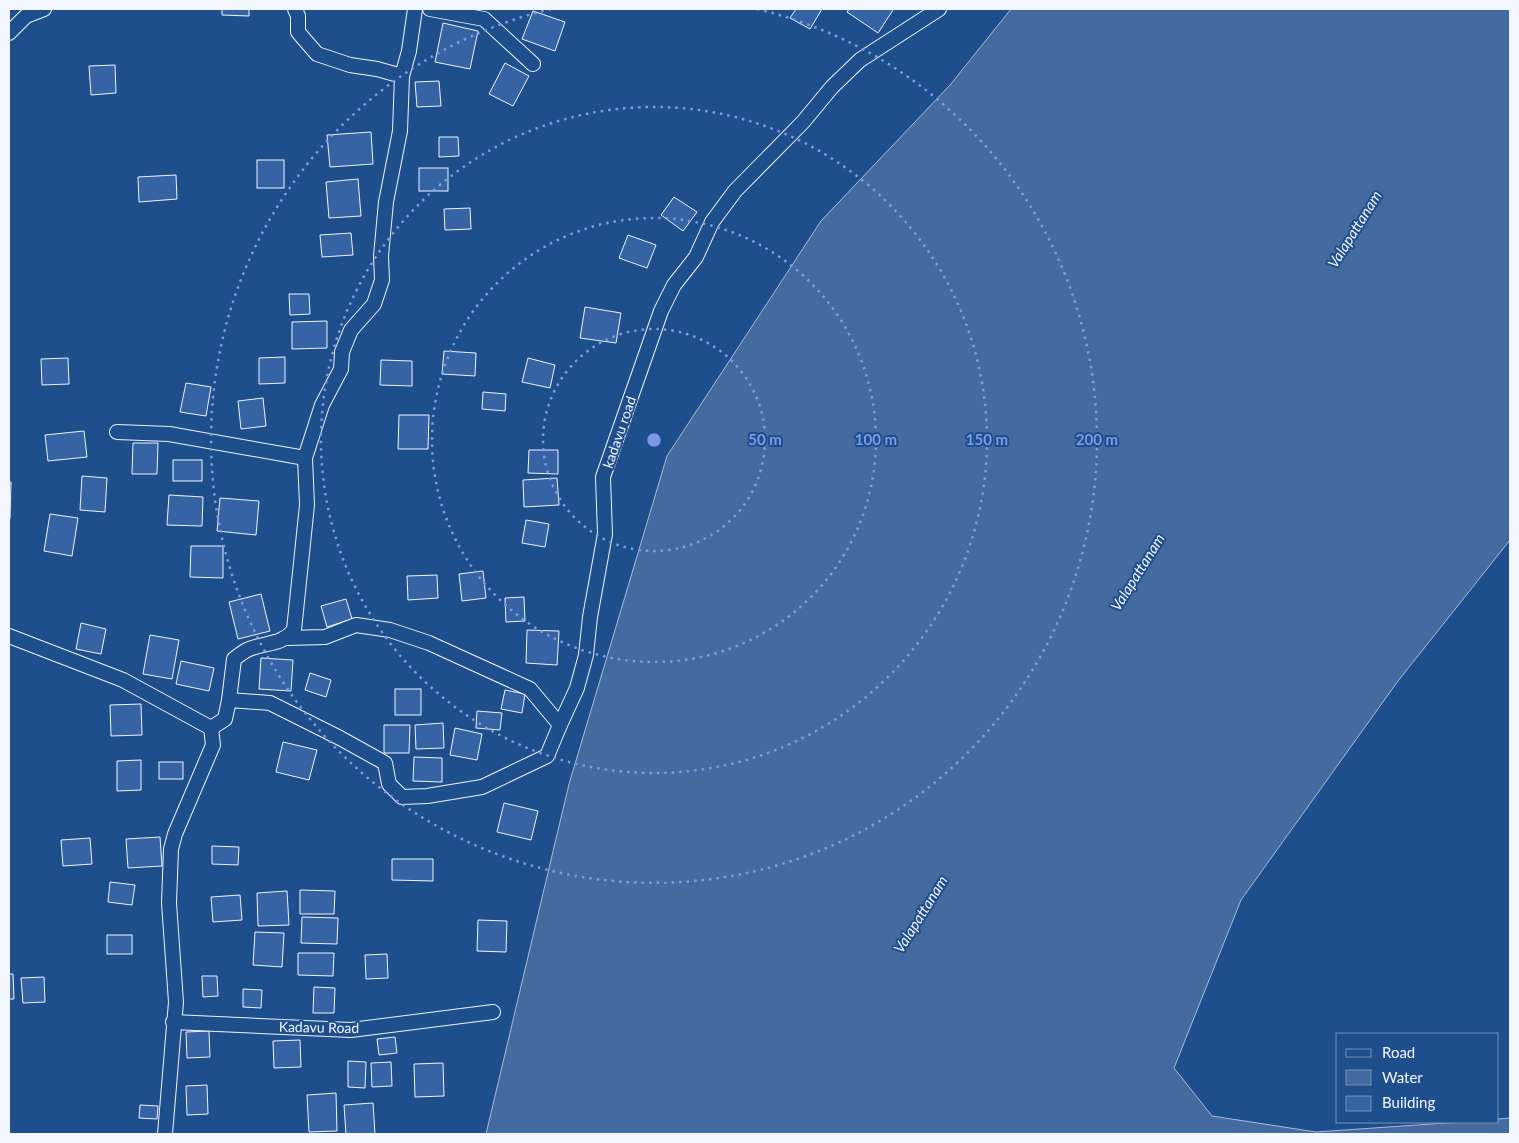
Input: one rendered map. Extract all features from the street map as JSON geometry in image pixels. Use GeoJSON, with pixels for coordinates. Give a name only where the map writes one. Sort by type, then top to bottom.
{"type":"FeatureCollection","features":[{"type":"Feature","properties":{"kind":"street"},"geometry":{"type":"LineString","coordinates":[[9,33],[26,16],[44,9]]}},
{"type":"Feature","properties":{"kind":"street"},"geometry":{"type":"LineString","coordinates":[[295,9],[298,16],[298,32],[317,54],[350,65],[402,76]]}},
{"type":"Feature","properties":{"kind":"street"},"geometry":{"type":"LineString","coordinates":[[288,638],[294,630],[303,562],[306,505],[305,458],[322,405],[341,369],[342,352],[351,330],[374,304],[382,280],[381,256],[386,202],[400,131],[402,76],[409,51],[415,9]]}},
{"type":"Feature","properties":{"kind":"street"},"geometry":{"type":"LineString","coordinates":[[430,9],[484,19],[533,64]]}},
{"type":"Feature","properties":{"kind":"street","name":"kadavu road"},"geometry":{"type":"LineString","coordinates":[[229,700],[270,703],[385,763],[389,784],[402,797],[427,796],[482,787],[516,769],[547,756],[577,688],[586,655],[590,617],[605,534],[603,477],[660,311],[674,285],[696,257],[712,222],[735,191],[803,122],[832,87],[860,60],[940,9]]}},
{"type":"Feature","properties":{"kind":"street"},"geometry":{"type":"LineString","coordinates":[[117,432],[169,434],[305,458]]}},
{"type":"Feature","properties":{"kind":"street"},"geometry":{"type":"LineString","coordinates":[[211,728],[225,719],[234,659],[247,650],[271,645],[288,638],[325,637],[356,625],[390,630],[430,643],[530,689],[560,725]]}},
{"type":"Feature","properties":{"kind":"street"},"geometry":{"type":"LineString","coordinates":[[9,636],[124,680],[211,728]]}},
{"type":"Feature","properties":{"kind":"street"},"geometry":{"type":"LineString","coordinates":[[164,1134],[176,1002],[169,904],[171,849],[175,834],[213,745],[211,728]]}},
{"type":"Feature","properties":{"kind":"street","name":"Kadavu Road"},"geometry":{"type":"LineString","coordinates":[[174,1022],[351,1030],[493,1012]]}},
{"type":"Feature","properties":{"kind":"water","name":"Valapattanam"},"geometry":{"type":"Polygon","coordinates":[[[1011,9],[1510,9],[1510,540],[1398,681],[1241,900],[1174,1068],[1212,1116],[1316,1132],[1446,1123],[1499,1123],[1499,1119],[1510,1118],[1510,1134],[486,1134],[569,784],[667,456],[821,221],[950,85],[1011,9]]]}},
{"type":"Feature","properties":{"kind":"building"},"geometry":{"type":"Polygon","coordinates":[[[222,9],[249,9],[249,16],[222,15],[222,9]]]}},
{"type":"Feature","properties":{"kind":"building"},"geometry":{"type":"Polygon","coordinates":[[[796,9],[822,9],[810,29],[790,18],[796,9]]]}},
{"type":"Feature","properties":{"kind":"building"},"geometry":{"type":"Polygon","coordinates":[[[849,9],[893,10],[878,33],[847,12],[849,9]]]}},
{"type":"Feature","properties":{"kind":"building"},"geometry":{"type":"Polygon","coordinates":[[[533,11],[565,22],[555,51],[522,39],[533,11]]]}},
{"type":"Feature","properties":{"kind":"building"},"geometry":{"type":"Polygon","coordinates":[[[443,23],[478,31],[470,69],[435,62],[443,23]]]}},
{"type":"Feature","properties":{"kind":"building"},"geometry":{"type":"Polygon","coordinates":[[[505,63],[529,76],[513,106],[489,94],[505,63]]]}},
{"type":"Feature","properties":{"kind":"building"},"geometry":{"type":"Polygon","coordinates":[[[115,65],[116,93],[91,95],[89,66],[115,65]]]}},
{"type":"Feature","properties":{"kind":"building"},"geometry":{"type":"Polygon","coordinates":[[[439,81],[441,106],[417,107],[415,82],[439,81]]]}},
{"type":"Feature","properties":{"kind":"building"},"geometry":{"type":"Polygon","coordinates":[[[371,132],[373,164],[330,167],[327,135],[371,132]]]}},
{"type":"Feature","properties":{"kind":"building"},"geometry":{"type":"Polygon","coordinates":[[[439,137],[458,137],[459,156],[439,157],[439,137]]]}},
{"type":"Feature","properties":{"kind":"building"},"geometry":{"type":"Polygon","coordinates":[[[257,160],[284,160],[284,188],[257,188],[257,160]]]}},
{"type":"Feature","properties":{"kind":"building"},"geometry":{"type":"Polygon","coordinates":[[[419,168],[448,168],[448,191],[419,191],[419,168]]]}},
{"type":"Feature","properties":{"kind":"building"},"geometry":{"type":"Polygon","coordinates":[[[176,175],[177,199],[139,202],[138,177],[176,175]]]}},
{"type":"Feature","properties":{"kind":"building"},"geometry":{"type":"Polygon","coordinates":[[[358,179],[361,216],[329,218],[326,182],[358,179]]]}},
{"type":"Feature","properties":{"kind":"building"},"geometry":{"type":"Polygon","coordinates":[[[674,197],[697,212],[683,231],[661,215],[674,197]]]}},
{"type":"Feature","properties":{"kind":"building"},"geometry":{"type":"Polygon","coordinates":[[[470,208],[471,229],[445,230],[444,209],[470,208]]]}},
{"type":"Feature","properties":{"kind":"building"},"geometry":{"type":"Polygon","coordinates":[[[351,233],[353,255],[322,257],[320,235],[351,233]]]}},
{"type":"Feature","properties":{"kind":"building"},"geometry":{"type":"Polygon","coordinates":[[[628,235],[656,245],[647,268],[619,258],[628,235]]]}},
{"type":"Feature","properties":{"kind":"building"},"geometry":{"type":"Polygon","coordinates":[[[289,294],[309,294],[310,314],[290,315],[289,294]]]}},
{"type":"Feature","properties":{"kind":"building"},"geometry":{"type":"Polygon","coordinates":[[[585,307],[621,313],[616,343],[580,338],[585,307]]]}},
{"type":"Feature","properties":{"kind":"building"},"geometry":{"type":"Polygon","coordinates":[[[327,321],[327,348],[292,349],[292,322],[327,321]]]}},
{"type":"Feature","properties":{"kind":"building"},"geometry":{"type":"Polygon","coordinates":[[[444,351],[476,353],[475,376],[442,374],[444,351]]]}},
{"type":"Feature","properties":{"kind":"building"},"geometry":{"type":"Polygon","coordinates":[[[285,357],[285,383],[259,384],[259,358],[285,357]]]}},
{"type":"Feature","properties":{"kind":"building"},"geometry":{"type":"Polygon","coordinates":[[[68,358],[69,384],[42,385],[41,359],[68,358]]]}},
{"type":"Feature","properties":{"kind":"building"},"geometry":{"type":"Polygon","coordinates":[[[528,358],[555,365],[550,388],[522,382],[528,358]]]}},
{"type":"Feature","properties":{"kind":"building"},"geometry":{"type":"Polygon","coordinates":[[[381,360],[412,361],[412,386],[380,385],[381,360]]]}},
{"type":"Feature","properties":{"kind":"building"},"geometry":{"type":"Polygon","coordinates":[[[186,383],[211,387],[206,416],[180,412],[186,383]]]}},
{"type":"Feature","properties":{"kind":"building"},"geometry":{"type":"Polygon","coordinates":[[[483,392],[506,394],[505,411],[482,409],[483,392]]]}},
{"type":"Feature","properties":{"kind":"building"},"geometry":{"type":"Polygon","coordinates":[[[263,398],[266,426],[241,429],[238,401],[263,398]]]}},
{"type":"Feature","properties":{"kind":"building"},"geometry":{"type":"Polygon","coordinates":[[[399,415],[429,415],[428,449],[398,449],[399,415]]]}},
{"type":"Feature","properties":{"kind":"building"},"geometry":{"type":"Polygon","coordinates":[[[84,431],[87,457],[48,461],[45,435],[84,431]]]}},
{"type":"Feature","properties":{"kind":"building"},"geometry":{"type":"Polygon","coordinates":[[[133,443],[158,443],[157,474],[132,474],[133,443]]]}},
{"type":"Feature","properties":{"kind":"building"},"geometry":{"type":"Polygon","coordinates":[[[529,450],[558,450],[558,474],[528,473],[529,450]]]}},
{"type":"Feature","properties":{"kind":"building"},"geometry":{"type":"Polygon","coordinates":[[[173,460],[202,460],[202,481],[173,481],[173,460]]]}},
{"type":"Feature","properties":{"kind":"building"},"geometry":{"type":"Polygon","coordinates":[[[82,476],[107,478],[105,512],[80,510],[82,476]]]}},
{"type":"Feature","properties":{"kind":"building"},"geometry":{"type":"Polygon","coordinates":[[[557,478],[559,505],[524,507],[523,480],[557,478]]]}},
{"type":"Feature","properties":{"kind":"building"},"geometry":{"type":"Polygon","coordinates":[[[9,482],[11,482],[10,519],[9,519],[9,482]]]}},
{"type":"Feature","properties":{"kind":"building"},"geometry":{"type":"Polygon","coordinates":[[[169,495],[203,497],[202,526],[167,525],[169,495]]]}},
{"type":"Feature","properties":{"kind":"building"},"geometry":{"type":"Polygon","coordinates":[[[220,498],[259,501],[256,535],[217,531],[220,498]]]}},
{"type":"Feature","properties":{"kind":"building"},"geometry":{"type":"Polygon","coordinates":[[[50,514],[78,518],[72,556],[44,551],[50,514]]]}},
{"type":"Feature","properties":{"kind":"building"},"geometry":{"type":"Polygon","coordinates":[[[526,520],[549,524],[545,547],[522,543],[526,520]]]}},
{"type":"Feature","properties":{"kind":"building"},"geometry":{"type":"Polygon","coordinates":[[[191,546],[223,546],[223,578],[190,577],[191,546]]]}},
{"type":"Feature","properties":{"kind":"building"},"geometry":{"type":"Polygon","coordinates":[[[483,571],[486,598],[462,601],[459,574],[483,571]]]}},
{"type":"Feature","properties":{"kind":"building"},"geometry":{"type":"Polygon","coordinates":[[[437,575],[438,598],[408,600],[407,576],[437,575]]]}},
{"type":"Feature","properties":{"kind":"building"},"geometry":{"type":"Polygon","coordinates":[[[261,594],[270,631],[238,639],[229,602],[261,594]]]}},
{"type":"Feature","properties":{"kind":"building"},"geometry":{"type":"Polygon","coordinates":[[[524,597],[525,621],[506,622],[505,598],[524,597]]]}},
{"type":"Feature","properties":{"kind":"building"},"geometry":{"type":"Polygon","coordinates":[[[346,599],[352,619],[327,627],[321,606],[346,599]]]}},
{"type":"Feature","properties":{"kind":"building"},"geometry":{"type":"Polygon","coordinates":[[[81,623],[106,629],[101,654],[76,649],[81,623]]]}},
{"type":"Feature","properties":{"kind":"building"},"geometry":{"type":"Polygon","coordinates":[[[527,630],[559,631],[557,665],[526,663],[527,630]]]}},
{"type":"Feature","properties":{"kind":"building"},"geometry":{"type":"Polygon","coordinates":[[[150,635],[179,640],[172,679],[143,674],[150,635]]]}},
{"type":"Feature","properties":{"kind":"building"},"geometry":{"type":"Polygon","coordinates":[[[261,658],[293,660],[291,691],[259,689],[261,658]]]}},
{"type":"Feature","properties":{"kind":"building"},"geometry":{"type":"Polygon","coordinates":[[[181,661],[214,668],[209,691],[176,684],[181,661]]]}},
{"type":"Feature","properties":{"kind":"building"},"geometry":{"type":"Polygon","coordinates":[[[310,673],[331,680],[326,697],[305,690],[310,673]]]}},
{"type":"Feature","properties":{"kind":"building"},"geometry":{"type":"Polygon","coordinates":[[[395,689],[421,689],[421,715],[395,715],[395,689]]]}},
{"type":"Feature","properties":{"kind":"building"},"geometry":{"type":"Polygon","coordinates":[[[505,690],[525,694],[522,713],[501,709],[505,690]]]}},
{"type":"Feature","properties":{"kind":"building"},"geometry":{"type":"Polygon","coordinates":[[[141,704],[142,735],[111,736],[110,705],[141,704]]]}},
{"type":"Feature","properties":{"kind":"building"},"geometry":{"type":"Polygon","coordinates":[[[477,711],[502,713],[500,730],[476,728],[477,711]]]}},
{"type":"Feature","properties":{"kind":"building"},"geometry":{"type":"Polygon","coordinates":[[[443,723],[444,748],[416,749],[415,725],[443,723]]]}},
{"type":"Feature","properties":{"kind":"building"},"geometry":{"type":"Polygon","coordinates":[[[384,725],[410,725],[409,753],[384,753],[384,725]]]}},
{"type":"Feature","properties":{"kind":"building"},"geometry":{"type":"Polygon","coordinates":[[[455,728],[482,734],[477,760],[450,755],[455,728]]]}},
{"type":"Feature","properties":{"kind":"building"},"geometry":{"type":"Polygon","coordinates":[[[283,742],[317,750],[309,780],[276,772],[283,742]]]}},
{"type":"Feature","properties":{"kind":"building"},"geometry":{"type":"Polygon","coordinates":[[[414,757],[442,758],[442,782],[413,781],[414,757]]]}},
{"type":"Feature","properties":{"kind":"building"},"geometry":{"type":"Polygon","coordinates":[[[141,760],[141,790],[117,791],[117,761],[141,760]]]}},
{"type":"Feature","properties":{"kind":"building"},"geometry":{"type":"Polygon","coordinates":[[[159,762],[183,762],[183,779],[159,779],[159,762]]]}},
{"type":"Feature","properties":{"kind":"building"},"geometry":{"type":"Polygon","coordinates":[[[504,803],[538,811],[531,840],[497,832],[504,803]]]}},
{"type":"Feature","properties":{"kind":"building"},"geometry":{"type":"Polygon","coordinates":[[[160,837],[162,866],[128,868],[126,839],[160,837]]]}},
{"type":"Feature","properties":{"kind":"building"},"geometry":{"type":"Polygon","coordinates":[[[90,838],[92,864],[63,866],[61,840],[90,838]]]}},
{"type":"Feature","properties":{"kind":"building"},"geometry":{"type":"Polygon","coordinates":[[[212,846],[239,847],[238,865],[212,864],[212,846]]]}},
{"type":"Feature","properties":{"kind":"building"},"geometry":{"type":"Polygon","coordinates":[[[392,859],[433,859],[433,881],[392,880],[392,859]]]}},
{"type":"Feature","properties":{"kind":"building"},"geometry":{"type":"Polygon","coordinates":[[[110,882],[135,885],[132,905],[108,902],[110,882]]]}},
{"type":"Feature","properties":{"kind":"building"},"geometry":{"type":"Polygon","coordinates":[[[300,890],[335,891],[334,914],[300,914],[300,890]]]}},
{"type":"Feature","properties":{"kind":"building"},"geometry":{"type":"Polygon","coordinates":[[[287,891],[289,925],[258,926],[257,893],[287,891]]]}},
{"type":"Feature","properties":{"kind":"building"},"geometry":{"type":"Polygon","coordinates":[[[240,895],[242,920],[213,922],[211,897],[240,895]]]}},
{"type":"Feature","properties":{"kind":"building"},"geometry":{"type":"Polygon","coordinates":[[[302,917],[338,918],[337,944],[301,943],[302,917]]]}},
{"type":"Feature","properties":{"kind":"building"},"geometry":{"type":"Polygon","coordinates":[[[478,920],[507,921],[506,952],[477,951],[478,920]]]}},
{"type":"Feature","properties":{"kind":"building"},"geometry":{"type":"Polygon","coordinates":[[[255,932],[284,933],[282,967],[253,965],[255,932]]]}},
{"type":"Feature","properties":{"kind":"building"},"geometry":{"type":"Polygon","coordinates":[[[107,935],[132,935],[132,954],[107,954],[107,935]]]}},
{"type":"Feature","properties":{"kind":"building"},"geometry":{"type":"Polygon","coordinates":[[[298,953],[334,953],[333,976],[298,975],[298,953]]]}},
{"type":"Feature","properties":{"kind":"building"},"geometry":{"type":"Polygon","coordinates":[[[387,954],[388,978],[366,979],[365,955],[387,954]]]}},
{"type":"Feature","properties":{"kind":"building"},"geometry":{"type":"Polygon","coordinates":[[[9,974],[13,974],[14,999],[9,999],[9,974]]]}},
{"type":"Feature","properties":{"kind":"building"},"geometry":{"type":"Polygon","coordinates":[[[202,976],[217,976],[218,996],[203,997],[202,976]]]}},
{"type":"Feature","properties":{"kind":"building"},"geometry":{"type":"Polygon","coordinates":[[[44,977],[45,1002],[23,1003],[21,978],[44,977]]]}},
{"type":"Feature","properties":{"kind":"building"},"geometry":{"type":"Polygon","coordinates":[[[314,987],[335,988],[334,1013],[313,1013],[314,987]]]}},
{"type":"Feature","properties":{"kind":"building"},"geometry":{"type":"Polygon","coordinates":[[[243,989],[262,990],[261,1008],[243,1007],[243,989]]]}},
{"type":"Feature","properties":{"kind":"building"},"geometry":{"type":"Polygon","coordinates":[[[209,1031],[210,1057],[187,1058],[186,1032],[209,1031]]]}},
{"type":"Feature","properties":{"kind":"building"},"geometry":{"type":"Polygon","coordinates":[[[395,1037],[397,1053],[379,1055],[377,1039],[395,1037]]]}},
{"type":"Feature","properties":{"kind":"building"},"geometry":{"type":"Polygon","coordinates":[[[300,1040],[301,1067],[274,1068],[273,1041],[300,1040]]]}},
{"type":"Feature","properties":{"kind":"building"},"geometry":{"type":"Polygon","coordinates":[[[348,1061],[366,1062],[365,1088],[348,1087],[348,1061]]]}},
{"type":"Feature","properties":{"kind":"building"},"geometry":{"type":"Polygon","coordinates":[[[391,1062],[392,1086],[372,1087],[371,1063],[391,1062]]]}},
{"type":"Feature","properties":{"kind":"building"},"geometry":{"type":"Polygon","coordinates":[[[443,1063],[444,1096],[415,1097],[414,1064],[443,1063]]]}},
{"type":"Feature","properties":{"kind":"building"},"geometry":{"type":"Polygon","coordinates":[[[207,1085],[208,1114],[187,1115],[186,1086],[207,1085]]]}},
{"type":"Feature","properties":{"kind":"building"},"geometry":{"type":"Polygon","coordinates":[[[336,1093],[337,1131],[309,1132],[307,1095],[336,1093]]]}},
{"type":"Feature","properties":{"kind":"building"},"geometry":{"type":"Polygon","coordinates":[[[373,1103],[375,1134],[346,1134],[344,1105],[373,1103]]]}},
{"type":"Feature","properties":{"kind":"building"},"geometry":{"type":"Polygon","coordinates":[[[140,1105],[158,1106],[157,1119],[139,1118],[140,1105]]]}}]}
